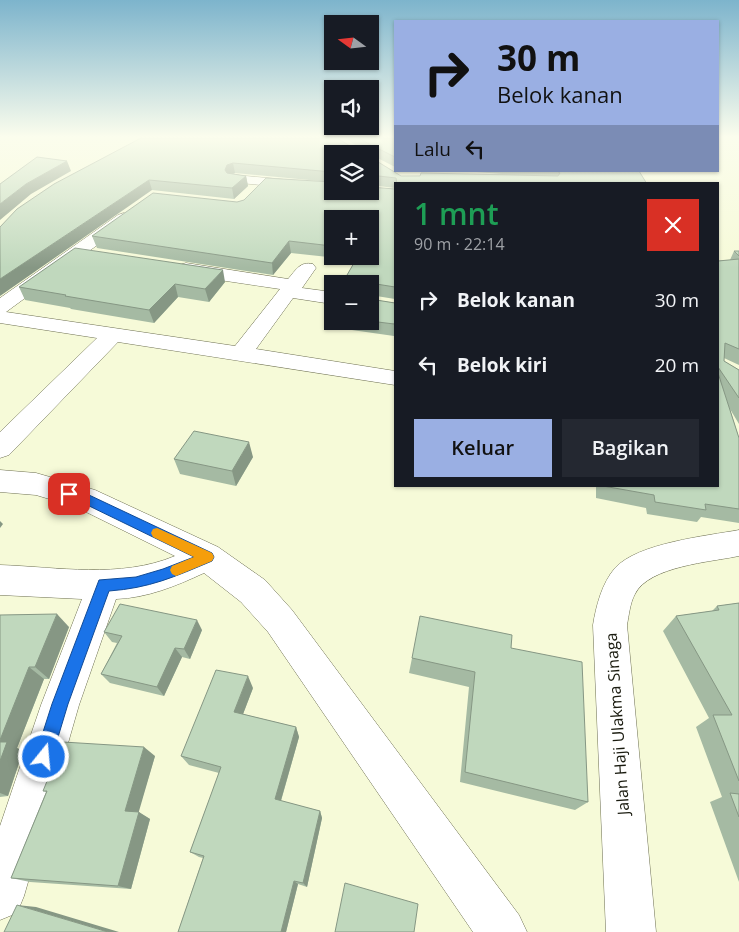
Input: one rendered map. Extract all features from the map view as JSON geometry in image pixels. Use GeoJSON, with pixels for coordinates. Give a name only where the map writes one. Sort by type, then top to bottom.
{"type":"FeatureCollection","features":[{"type":"Feature","properties":{"kind":"street"},"geometry":{"type":"LineString","coordinates":[[242,181],[258,187],[324,188]]}},
{"type":"Feature","properties":{"kind":"street"},"geometry":{"type":"LineString","coordinates":[[0,307],[138,208]]}},
{"type":"Feature","properties":{"kind":"street"},"geometry":{"type":"LineString","coordinates":[[76,252],[104,256]]}},
{"type":"Feature","properties":{"kind":"street"},"geometry":{"type":"LineString","coordinates":[[170,266],[324,296]]}},
{"type":"Feature","properties":{"kind":"street"},"geometry":{"type":"LineString","coordinates":[[242,353],[266,319],[307,268]]}},
{"type":"Feature","properties":{"kind":"street"},"geometry":{"type":"LineString","coordinates":[[0,317],[394,378]]}},
{"type":"Feature","properties":{"kind":"street"},"geometry":{"type":"LineString","coordinates":[[0,448],[114,334]]}},
{"type":"Feature","properties":{"kind":"street"},"geometry":{"type":"LineString","coordinates":[[0,481],[36,484],[85,498],[207,557],[253,591],[280,622],[502,932]]}},
{"type":"Feature","properties":{"kind":"street","name":"Jalan Haji Ulakma Sinaga"},"geometry":{"type":"LineString","coordinates":[[631,932],[610,625],[616,596],[628,577],[649,562],[739,543]]}},
{"type":"Feature","properties":{"kind":"street"},"geometry":{"type":"LineString","coordinates":[[0,580],[34,580],[104,585],[136,583],[165,574],[207,557]]}},
{"type":"Feature","properties":{"kind":"street"},"geometry":{"type":"LineString","coordinates":[[0,896],[60,704],[104,585]]}},
{"type":"Feature","properties":{"kind":"building"},"geometry":{"type":"Polygon","coordinates":[[[3,181],[30,181],[0,204],[0,184],[3,181]]]}},
{"type":"Feature","properties":{"kind":"building"},"geometry":{"type":"Polygon","coordinates":[[[59,181],[147,181],[0,279],[0,227],[17,209],[59,181]]]}},
{"type":"Feature","properties":{"kind":"building"},"geometry":{"type":"Polygon","coordinates":[[[164,181],[240,181],[232,188],[164,181]]]}},
{"type":"Feature","properties":{"kind":"building"},"geometry":{"type":"Polygon","coordinates":[[[263,181],[324,182],[324,200],[379,200],[379,188],[394,189],[394,287],[379,284],[379,275],[347,275],[353,265],[379,265],[379,210],[324,210],[324,245],[289,241],[272,263],[92,236],[153,193],[237,202],[244,200],[263,181]]]}},
{"type":"Feature","properties":{"kind":"building"},"geometry":{"type":"Polygon","coordinates":[[[397,181],[645,181],[397,182],[397,181]]]}},
{"type":"Feature","properties":{"kind":"building"},"geometry":{"type":"Polygon","coordinates":[[[75,248],[223,270],[205,289],[175,284],[149,310],[19,287],[75,248]]]}},
{"type":"Feature","properties":{"kind":"building"},"geometry":{"type":"Polygon","coordinates":[[[739,259],[739,349],[725,343],[724,361],[739,370],[739,398],[719,368],[719,261],[739,259]]]}},
{"type":"Feature","properties":{"kind":"building"},"geometry":{"type":"Polygon","coordinates":[[[379,300],[394,303],[394,324],[379,322],[379,300]]]}},
{"type":"Feature","properties":{"kind":"building"},"geometry":{"type":"Polygon","coordinates":[[[719,376],[739,438],[739,509],[705,504],[706,510],[655,502],[654,495],[609,487],[719,487],[719,376]]]}},
{"type":"Feature","properties":{"kind":"building"},"geometry":{"type":"Polygon","coordinates":[[[194,431],[249,442],[232,471],[174,459],[194,431]]]}},
{"type":"Feature","properties":{"kind":"building"},"geometry":{"type":"Polygon","coordinates":[[[739,603],[739,781],[713,715],[732,715],[676,616],[719,610],[717,606],[739,603]]]}},
{"type":"Feature","properties":{"kind":"building"},"geometry":{"type":"Polygon","coordinates":[[[120,604],[197,620],[184,649],[175,648],[157,687],[101,674],[122,636],[104,632],[120,604]]]}},
{"type":"Feature","properties":{"kind":"building"},"geometry":{"type":"Polygon","coordinates":[[[57,614],[35,667],[29,667],[0,740],[0,615],[57,614]]]}},
{"type":"Feature","properties":{"kind":"building"},"geometry":{"type":"Polygon","coordinates":[[[420,616],[512,635],[511,648],[582,662],[588,802],[465,772],[475,672],[412,658],[420,616]]]}},
{"type":"Feature","properties":{"kind":"building"},"geometry":{"type":"Polygon","coordinates":[[[216,670],[248,676],[234,712],[296,727],[275,799],[320,811],[303,883],[294,881],[281,932],[178,932],[204,856],[190,852],[221,767],[181,756],[216,670]]]}},
{"type":"Feature","properties":{"kind":"building"},"geometry":{"type":"Polygon","coordinates":[[[0,742],[7,742],[0,761],[0,742]]]}},
{"type":"Feature","properties":{"kind":"building"},"geometry":{"type":"Polygon","coordinates":[[[63,742],[144,747],[125,811],[139,812],[118,886],[11,878],[47,791],[43,791],[63,742]]]}},
{"type":"Feature","properties":{"kind":"building"},"geometry":{"type":"Polygon","coordinates":[[[730,793],[739,794],[739,817],[730,793]]]}},
{"type":"Feature","properties":{"kind":"building"},"geometry":{"type":"Polygon","coordinates":[[[345,883],[418,904],[414,932],[335,932],[345,883]]]}},
{"type":"Feature","properties":{"kind":"building"},"geometry":{"type":"Polygon","coordinates":[[[17,905],[108,932],[4,932],[17,905]]]}},
{"type":"Feature","properties":{"kind":"slow traffic"},"geometry":{"type":"LineString","coordinates":[[157,533],[207,557],[176,570]]}},
{"type":"Feature","properties":{"kind":"route"},"geometry":{"type":"LineString","coordinates":[[44,757],[60,704],[104,585],[136,583],[165,574],[207,557],[85,498],[69,494]]}}]}
